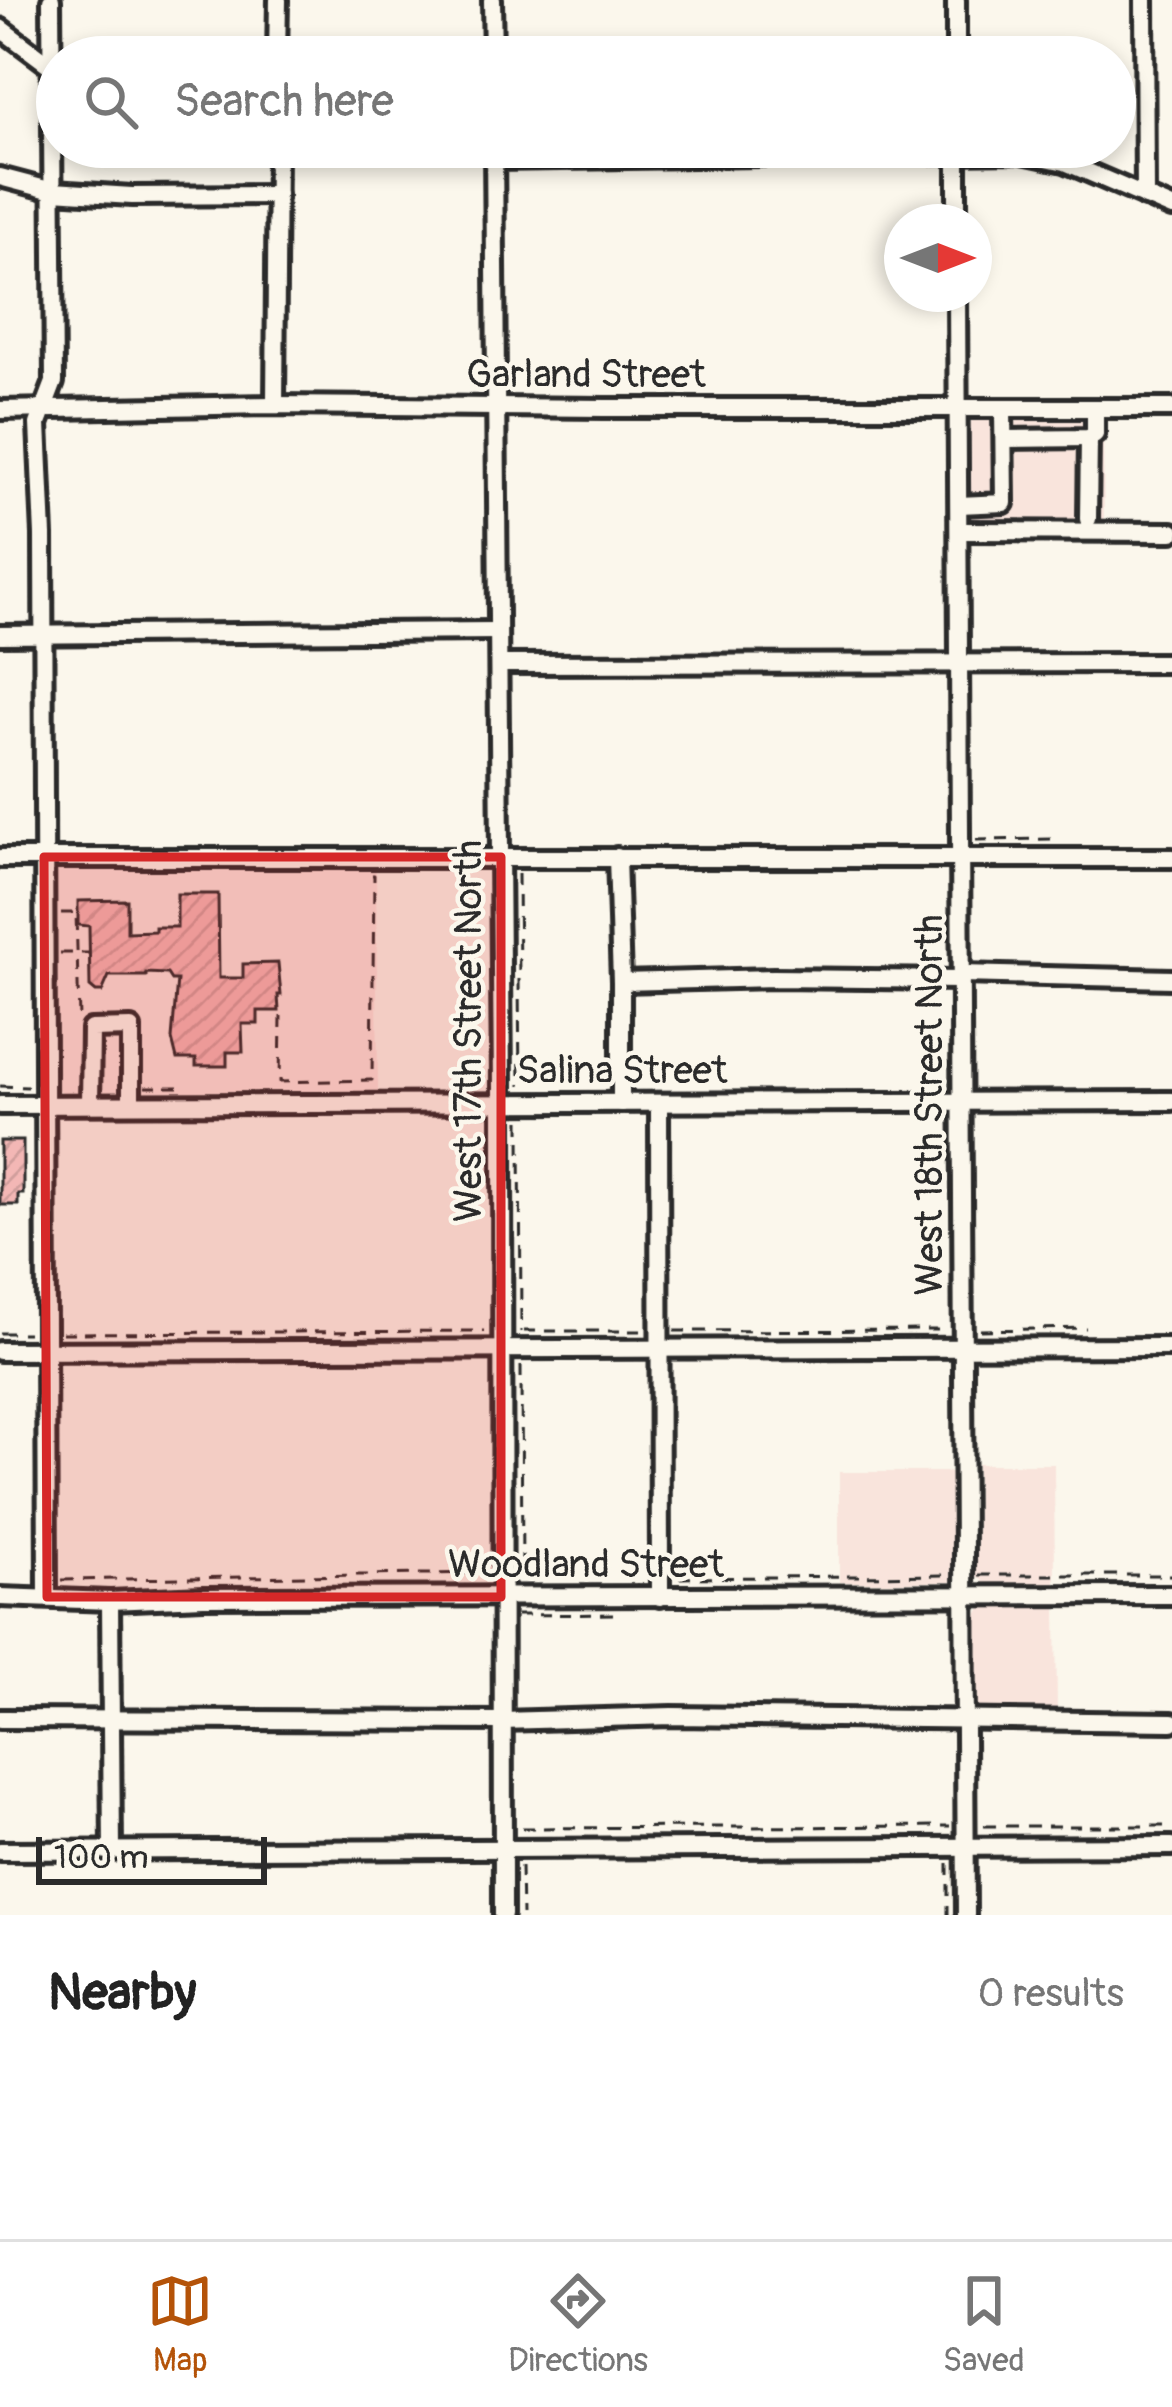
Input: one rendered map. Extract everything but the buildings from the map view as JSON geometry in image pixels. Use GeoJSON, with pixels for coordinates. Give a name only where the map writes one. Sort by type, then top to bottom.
{"type":"FeatureCollection","features":[{"type":"Feature","properties":{"kind":"street"},"geometry":{"type":"LineString","coordinates":[[52,0],[52,36]]}},
{"type":"Feature","properties":{"kind":"street"},"geometry":{"type":"LineString","coordinates":[[277,36],[278,0]]}},
{"type":"Feature","properties":{"kind":"street"},"geometry":{"type":"LineString","coordinates":[[493,0],[493,36]]}},
{"type":"Feature","properties":{"kind":"street"},"geometry":{"type":"LineString","coordinates":[[956,0],[956,36]]}},
{"type":"Feature","properties":{"kind":"street"},"geometry":{"type":"LineString","coordinates":[[1144,0],[1145,196]]}},
{"type":"Feature","properties":{"kind":"street"},"geometry":{"type":"LineString","coordinates":[[0,28],[36,56]]}},
{"type":"Feature","properties":{"kind":"street"},"geometry":{"type":"LineString","coordinates":[[47,1588],[43,535],[38,424],[53,382],[53,168]]}},
{"type":"Feature","properties":{"kind":"street"},"geometry":{"type":"LineString","coordinates":[[275,405],[277,168]]}},
{"type":"Feature","properties":{"kind":"street","name":"West 17th Street North"},"geometry":{"type":"LineString","coordinates":[[494,168],[502,1104],[502,1915]]}},
{"type":"Feature","properties":{"kind":"street"},"geometry":{"type":"LineString","coordinates":[[957,168],[957,204]]}},
{"type":"Feature","properties":{"kind":"street"},"geometry":{"type":"LineString","coordinates":[[1075,168],[1172,208]]}},
{"type":"Feature","properties":{"kind":"street"},"geometry":{"type":"LineString","coordinates":[[0,177],[53,191],[131,196],[277,195]]}},
{"type":"Feature","properties":{"kind":"street","name":"West 18th Street North"},"geometry":{"type":"LineString","coordinates":[[957,312],[966,1915]]}},
{"type":"Feature","properties":{"kind":"street","name":"Garland Street"},"geometry":{"type":"LineString","coordinates":[[0,410],[275,405],[1172,408]]}},
{"type":"Feature","properties":{"kind":"street"},"geometry":{"type":"LineString","coordinates":[[958,505],[1004,503],[1003,408]]}},
{"type":"Feature","properties":{"kind":"street"},"geometry":{"type":"LineString","coordinates":[[1004,439],[1089,438],[1095,434],[1095,408]]}},
{"type":"Feature","properties":{"kind":"street"},"geometry":{"type":"LineString","coordinates":[[1088,519],[1089,438]]}},
{"type":"Feature","properties":{"kind":"street"},"geometry":{"type":"LineString","coordinates":[[958,531],[1172,532]]}},
{"type":"Feature","properties":{"kind":"street"},"geometry":{"type":"LineString","coordinates":[[0,635],[499,631]]}},
{"type":"Feature","properties":{"kind":"street"},"geometry":{"type":"LineString","coordinates":[[499,664],[1172,663]]}},
{"type":"Feature","properties":{"kind":"street"},"geometry":{"type":"LineString","coordinates":[[617,857],[621,1103]]}},
{"type":"Feature","properties":{"kind":"street"},"geometry":{"type":"LineString","coordinates":[[0,858],[1172,858]]}},
{"type":"Feature","properties":{"kind":"street"},"geometry":{"type":"LineString","coordinates":[[621,982],[1172,979]]}},
{"type":"Feature","properties":{"kind":"street"},"geometry":{"type":"LineString","coordinates":[[90,1105],[92,1029],[131,1028],[131,1104]]}},
{"type":"Feature","properties":{"kind":"street","name":"Salina Street"},"geometry":{"type":"LineString","coordinates":[[0,1105],[1172,1101]]}},
{"type":"Feature","properties":{"kind":"street"},"geometry":{"type":"LineString","coordinates":[[659,1103],[660,1587]]}},
{"type":"Feature","properties":{"kind":"street"},"geometry":{"type":"LineString","coordinates":[[0,1351],[46,1342],[502,1340],[963,1339],[1172,1347]]}},
{"type":"Feature","properties":{"kind":"street","name":"Woodland Street"},"geometry":{"type":"LineString","coordinates":[[0,1598],[47,1588],[110,1600],[501,1597],[660,1587],[1172,1595]]}},
{"type":"Feature","properties":{"kind":"street"},"geometry":{"type":"LineString","coordinates":[[110,1600],[112,1851]]}},
{"type":"Feature","properties":{"kind":"street"},"geometry":{"type":"LineString","coordinates":[[0,1719],[502,1721],[672,1716],[1172,1721]]}},
{"type":"Feature","properties":{"kind":"street"},"geometry":{"type":"LineString","coordinates":[[0,1851],[1172,1846]]}},
{"type":"Feature","properties":{"kind":"path"},"geometry":{"type":"LineString","coordinates":[[281,1016],[280,1082],[372,1080],[374,875]]}},
{"type":"Feature","properties":{"kind":"path"},"geometry":{"type":"LineString","coordinates":[[53,913],[76,913],[79,1019]]}},
{"type":"Feature","properties":{"kind":"path"},"geometry":{"type":"LineString","coordinates":[[53,953],[88,953]]}},
{"type":"Feature","properties":{"kind":"path"},"geometry":{"type":"LineString","coordinates":[[0,1333],[46,1342],[963,1339],[1086,1328]]}},
{"type":"Feature","properties":{"kind":"path"},"geometry":{"type":"LineString","coordinates":[[47,1588],[492,1573],[523,1580]]}},
{"type":"Feature","properties":{"kind":"path"},"geometry":{"type":"LineString","coordinates":[[660,1587],[964,1575],[1172,1575]]}},
{"type":"Feature","properties":{"kind":"path"},"geometry":{"type":"LineString","coordinates":[[520,1828],[1172,1826]]}},
{"type":"Feature","properties":{"kind":"highlighted area"},"geometry":{"type":"Polygon","coordinates":[[[44,857],[501,857],[501,1597],[47,1597],[44,857]]]}},
{"type":"Feature","properties":{"kind":"shaded area"},"geometry":{"type":"Polygon","coordinates":[[[1103,416],[1104,531],[971,532],[973,418],[1103,416]]]}},
{"type":"Feature","properties":{"kind":"shaded area"},"geometry":{"type":"Polygon","coordinates":[[[62,865],[376,866],[378,1091],[57,1089],[54,876],[62,865]]]}},
{"type":"Feature","properties":{"kind":"shaded area"},"geometry":{"type":"Polygon","coordinates":[[[977,1464],[1054,1464],[1055,1583],[985,1583],[977,1576],[977,1464]]]}},
{"type":"Feature","properties":{"kind":"shaded area"},"geometry":{"type":"Polygon","coordinates":[[[839,1472],[956,1472],[954,1579],[839,1582],[839,1472]]]}},
{"type":"Feature","properties":{"kind":"shaded area"},"geometry":{"type":"Polygon","coordinates":[[[988,1603],[1056,1603],[1057,1716],[977,1713],[977,1615],[988,1603]]]}}]}
